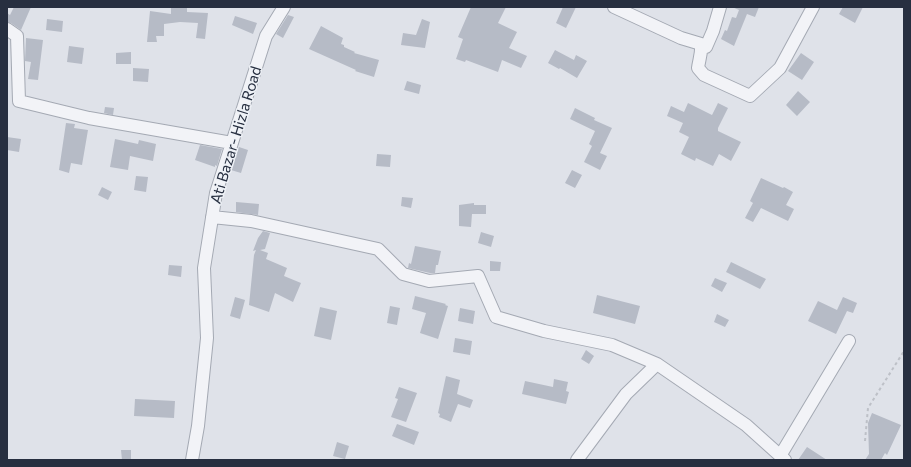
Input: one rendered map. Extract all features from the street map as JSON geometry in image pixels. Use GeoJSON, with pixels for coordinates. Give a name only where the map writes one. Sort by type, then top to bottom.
{"type":"FeatureCollection","features":[{"type":"Feature","properties":{"kind":"street","name":"Ati Bazar- Hizla Road"},"geometry":{"type":"LineString","coordinates":[[192,460],[198,426],[207,338],[204,268],[216,193],[266,36],[284,7]]}},
{"type":"Feature","properties":{"kind":"street"},"geometry":{"type":"LineString","coordinates":[[614,7],[681,38],[706,47],[713,31],[720,7]]}},
{"type":"Feature","properties":{"kind":"street"},"geometry":{"type":"LineString","coordinates":[[701,44],[702,54],[698,68],[704,75],[750,96],[780,68],[813,7]]}},
{"type":"Feature","properties":{"kind":"street"},"geometry":{"type":"LineString","coordinates":[[7,29],[17,36],[20,100],[89,118],[232,143]]}},
{"type":"Feature","properties":{"kind":"street"},"geometry":{"type":"LineString","coordinates":[[212,217],[251,222],[378,249],[403,274],[429,281],[478,276],[496,317],[544,331],[612,346],[657,364],[746,425],[782,458],[849,341]]}},
{"type":"Feature","properties":{"kind":"street"},"geometry":{"type":"LineString","coordinates":[[577,460],[626,394],[657,364]]}},
{"type":"Feature","properties":{"kind":"path"},"geometry":{"type":"LineString","coordinates":[[865,441],[868,408],[904,351]]}},
{"type":"Feature","properties":{"kind":"building"},"geometry":{"type":"Polygon","coordinates":[[[14,7],[31,7],[21,30],[7,22],[7,13],[10,15],[14,7]]]}},
{"type":"Feature","properties":{"kind":"building"},"geometry":{"type":"Polygon","coordinates":[[[171,7],[187,7],[187,12],[208,13],[205,39],[196,38],[198,23],[180,22],[164,24],[164,36],[156,36],[157,42],[147,42],[150,11],[171,14],[171,7]]]}},
{"type":"Feature","properties":{"kind":"building"},"geometry":{"type":"Polygon","coordinates":[[[471,7],[506,7],[498,23],[517,32],[509,48],[527,56],[521,68],[502,60],[498,72],[466,60],[465,62],[456,59],[463,39],[458,37],[471,7]]]}},
{"type":"Feature","properties":{"kind":"building"},"geometry":{"type":"Polygon","coordinates":[[[563,7],[576,7],[566,28],[556,23],[563,7]]]}},
{"type":"Feature","properties":{"kind":"building"},"geometry":{"type":"Polygon","coordinates":[[[732,7],[759,7],[755,17],[747,14],[734,46],[721,39],[725,30],[727,31],[732,17],[736,18],[739,10],[732,7]]]}},
{"type":"Feature","properties":{"kind":"building"},"geometry":{"type":"Polygon","coordinates":[[[843,7],[863,7],[855,23],[839,14],[843,7]]]}},
{"type":"Feature","properties":{"kind":"building"},"geometry":{"type":"Polygon","coordinates":[[[288,15],[294,17],[283,38],[276,34],[288,15]]]}},
{"type":"Feature","properties":{"kind":"building"},"geometry":{"type":"Polygon","coordinates":[[[235,16],[257,23],[253,34],[232,25],[235,16]]]}},
{"type":"Feature","properties":{"kind":"building"},"geometry":{"type":"Polygon","coordinates":[[[47,19],[63,21],[62,32],[46,30],[47,19]]]}},
{"type":"Feature","properties":{"kind":"building"},"geometry":{"type":"Polygon","coordinates":[[[422,19],[430,22],[425,48],[401,45],[403,33],[416,35],[422,19]]]}},
{"type":"Feature","properties":{"kind":"building"},"geometry":{"type":"Polygon","coordinates":[[[321,26],[343,38],[341,44],[355,52],[354,53],[379,60],[374,77],[355,71],[356,70],[309,49],[321,26]]]}},
{"type":"Feature","properties":{"kind":"building"},"geometry":{"type":"Polygon","coordinates":[[[26,38],[43,40],[38,80],[28,79],[31,62],[25,61],[26,38]]]}},
{"type":"Feature","properties":{"kind":"building"},"geometry":{"type":"Polygon","coordinates":[[[69,46],[84,48],[82,64],[67,62],[69,46]]]}},
{"type":"Feature","properties":{"kind":"building"},"geometry":{"type":"Polygon","coordinates":[[[555,50],[574,60],[576,55],[587,61],[577,78],[548,63],[555,50]]]}},
{"type":"Feature","properties":{"kind":"building"},"geometry":{"type":"Polygon","coordinates":[[[131,52],[131,64],[116,64],[116,53],[131,52]]]}},
{"type":"Feature","properties":{"kind":"building"},"geometry":{"type":"Polygon","coordinates":[[[801,53],[814,62],[802,80],[788,71],[801,53]]]}},
{"type":"Feature","properties":{"kind":"building"},"geometry":{"type":"Polygon","coordinates":[[[133,68],[149,69],[148,82],[133,81],[133,68]]]}},
{"type":"Feature","properties":{"kind":"building"},"geometry":{"type":"Polygon","coordinates":[[[407,81],[421,85],[419,94],[404,90],[407,81]]]}},
{"type":"Feature","properties":{"kind":"building"},"geometry":{"type":"Polygon","coordinates":[[[798,91],[810,102],[797,116],[786,105],[798,91]]]}},
{"type":"Feature","properties":{"kind":"building"},"geometry":{"type":"Polygon","coordinates":[[[688,103],[712,115],[718,103],[728,108],[718,131],[741,142],[731,161],[719,154],[713,166],[696,158],[695,161],[681,154],[689,137],[679,132],[683,123],[667,116],[671,106],[684,112],[688,103]]]}},
{"type":"Feature","properties":{"kind":"building"},"geometry":{"type":"Polygon","coordinates":[[[105,107],[114,108],[113,115],[104,113],[105,107]]]}},
{"type":"Feature","properties":{"kind":"building"},"geometry":{"type":"Polygon","coordinates":[[[575,108],[595,118],[594,120],[612,128],[600,153],[607,156],[600,170],[584,162],[592,146],[589,144],[595,131],[570,119],[575,108]]]}},
{"type":"Feature","properties":{"kind":"building"},"geometry":{"type":"Polygon","coordinates":[[[66,123],[75,124],[74,128],[88,130],[82,165],[71,163],[69,173],[59,170],[66,123]]]}},
{"type":"Feature","properties":{"kind":"building"},"geometry":{"type":"Polygon","coordinates":[[[7,137],[21,139],[19,152],[7,150],[7,137]]]}},
{"type":"Feature","properties":{"kind":"building"},"geometry":{"type":"Polygon","coordinates":[[[115,139],[138,144],[139,140],[156,144],[153,161],[130,156],[128,170],[110,167],[115,139]]]}},
{"type":"Feature","properties":{"kind":"building"},"geometry":{"type":"Polygon","coordinates":[[[200,145],[222,149],[217,166],[215,165],[215,167],[195,160],[200,145]]]}},
{"type":"Feature","properties":{"kind":"building"},"geometry":{"type":"Polygon","coordinates":[[[239,147],[248,150],[241,173],[231,170],[239,147]]]}},
{"type":"Feature","properties":{"kind":"building"},"geometry":{"type":"Polygon","coordinates":[[[377,154],[391,155],[390,167],[376,166],[377,154]]]}},
{"type":"Feature","properties":{"kind":"building"},"geometry":{"type":"Polygon","coordinates":[[[572,170],[582,175],[575,188],[565,183],[572,170]]]}},
{"type":"Feature","properties":{"kind":"building"},"geometry":{"type":"Polygon","coordinates":[[[136,176],[148,177],[146,192],[134,190],[136,176]]]}},
{"type":"Feature","properties":{"kind":"building"},"geometry":{"type":"Polygon","coordinates":[[[761,178],[793,192],[786,205],[794,209],[788,221],[761,208],[753,222],[745,218],[753,203],[750,201],[761,178]]]}},
{"type":"Feature","properties":{"kind":"building"},"geometry":{"type":"Polygon","coordinates":[[[102,187],[112,192],[108,200],[98,195],[102,187]]]}},
{"type":"Feature","properties":{"kind":"building"},"geometry":{"type":"Polygon","coordinates":[[[402,197],[413,198],[411,208],[401,206],[402,197]]]}},
{"type":"Feature","properties":{"kind":"building"},"geometry":{"type":"Polygon","coordinates":[[[236,202],[259,204],[258,215],[236,212],[236,202]]]}},
{"type":"Feature","properties":{"kind":"building"},"geometry":{"type":"Polygon","coordinates":[[[474,203],[474,205],[486,205],[486,214],[472,214],[471,227],[459,226],[459,205],[474,203]]]}},
{"type":"Feature","properties":{"kind":"building"},"geometry":{"type":"Polygon","coordinates":[[[263,231],[270,233],[265,249],[260,250],[268,253],[266,259],[287,268],[284,276],[301,283],[293,302],[275,293],[269,312],[249,305],[254,255],[256,250],[253,251],[258,238],[263,231]]]}},
{"type":"Feature","properties":{"kind":"building"},"geometry":{"type":"Polygon","coordinates":[[[481,232],[494,236],[491,247],[478,243],[481,232]]]}},
{"type":"Feature","properties":{"kind":"building"},"geometry":{"type":"Polygon","coordinates":[[[415,246],[441,251],[435,273],[408,268],[409,263],[411,264],[415,246]]]}},
{"type":"Feature","properties":{"kind":"building"},"geometry":{"type":"Polygon","coordinates":[[[490,261],[501,262],[500,271],[490,271],[490,261]]]}},
{"type":"Feature","properties":{"kind":"building"},"geometry":{"type":"Polygon","coordinates":[[[731,262],[766,279],[760,289],[726,272],[731,262]]]}},
{"type":"Feature","properties":{"kind":"building"},"geometry":{"type":"Polygon","coordinates":[[[169,265],[182,266],[181,277],[168,275],[169,265]]]}},
{"type":"Feature","properties":{"kind":"building"},"geometry":{"type":"Polygon","coordinates":[[[715,278],[727,283],[722,292],[711,286],[715,278]]]}},
{"type":"Feature","properties":{"kind":"building"},"geometry":{"type":"Polygon","coordinates":[[[597,295],[640,306],[635,324],[593,313],[597,295]]]}},
{"type":"Feature","properties":{"kind":"building"},"geometry":{"type":"Polygon","coordinates":[[[415,296],[446,304],[445,305],[448,306],[438,339],[420,333],[426,313],[412,309],[415,296]]]}},
{"type":"Feature","properties":{"kind":"building"},"geometry":{"type":"Polygon","coordinates":[[[235,297],[245,300],[240,319],[230,316],[235,297]]]}},
{"type":"Feature","properties":{"kind":"building"},"geometry":{"type":"Polygon","coordinates":[[[843,297],[857,303],[853,313],[847,311],[836,334],[808,321],[818,301],[837,310],[843,297]]]}},
{"type":"Feature","properties":{"kind":"building"},"geometry":{"type":"Polygon","coordinates":[[[390,306],[400,308],[397,325],[387,323],[390,306]]]}},
{"type":"Feature","properties":{"kind":"building"},"geometry":{"type":"Polygon","coordinates":[[[320,307],[337,311],[331,340],[314,336],[320,307]]]}},
{"type":"Feature","properties":{"kind":"building"},"geometry":{"type":"Polygon","coordinates":[[[460,308],[475,311],[473,324],[458,321],[460,308]]]}},
{"type":"Feature","properties":{"kind":"building"},"geometry":{"type":"Polygon","coordinates":[[[717,314],[729,320],[725,327],[714,322],[717,314]]]}},
{"type":"Feature","properties":{"kind":"building"},"geometry":{"type":"Polygon","coordinates":[[[455,338],[472,341],[470,355],[453,352],[455,338]]]}},
{"type":"Feature","properties":{"kind":"building"},"geometry":{"type":"Polygon","coordinates":[[[586,350],[594,356],[589,364],[581,359],[586,350]]]}},
{"type":"Feature","properties":{"kind":"building"},"geometry":{"type":"Polygon","coordinates":[[[446,376],[460,380],[457,394],[473,400],[470,408],[458,404],[451,422],[439,417],[440,414],[438,413],[446,376]]]}},
{"type":"Feature","properties":{"kind":"building"},"geometry":{"type":"Polygon","coordinates":[[[554,379],[568,382],[566,391],[569,392],[566,404],[522,394],[525,381],[553,387],[554,379]]]}},
{"type":"Feature","properties":{"kind":"building"},"geometry":{"type":"Polygon","coordinates":[[[399,387],[417,393],[406,422],[391,417],[398,399],[395,398],[399,387]]]}},
{"type":"Feature","properties":{"kind":"building"},"geometry":{"type":"Polygon","coordinates":[[[135,399],[175,401],[174,418],[134,416],[135,399]]]}},
{"type":"Feature","properties":{"kind":"building"},"geometry":{"type":"Polygon","coordinates":[[[872,413],[901,425],[887,455],[885,453],[881,460],[865,460],[869,454],[868,423],[872,413]]]}},
{"type":"Feature","properties":{"kind":"building"},"geometry":{"type":"Polygon","coordinates":[[[397,424],[419,432],[414,445],[392,436],[397,424]]]}},
{"type":"Feature","properties":{"kind":"building"},"geometry":{"type":"Polygon","coordinates":[[[337,442],[349,446],[345,459],[333,456],[337,442]]]}},
{"type":"Feature","properties":{"kind":"building"},"geometry":{"type":"Polygon","coordinates":[[[807,447],[827,460],[798,460],[807,447]]]}},
{"type":"Feature","properties":{"kind":"building"},"geometry":{"type":"Polygon","coordinates":[[[121,450],[131,450],[131,460],[122,460],[121,450]]]}}]}
